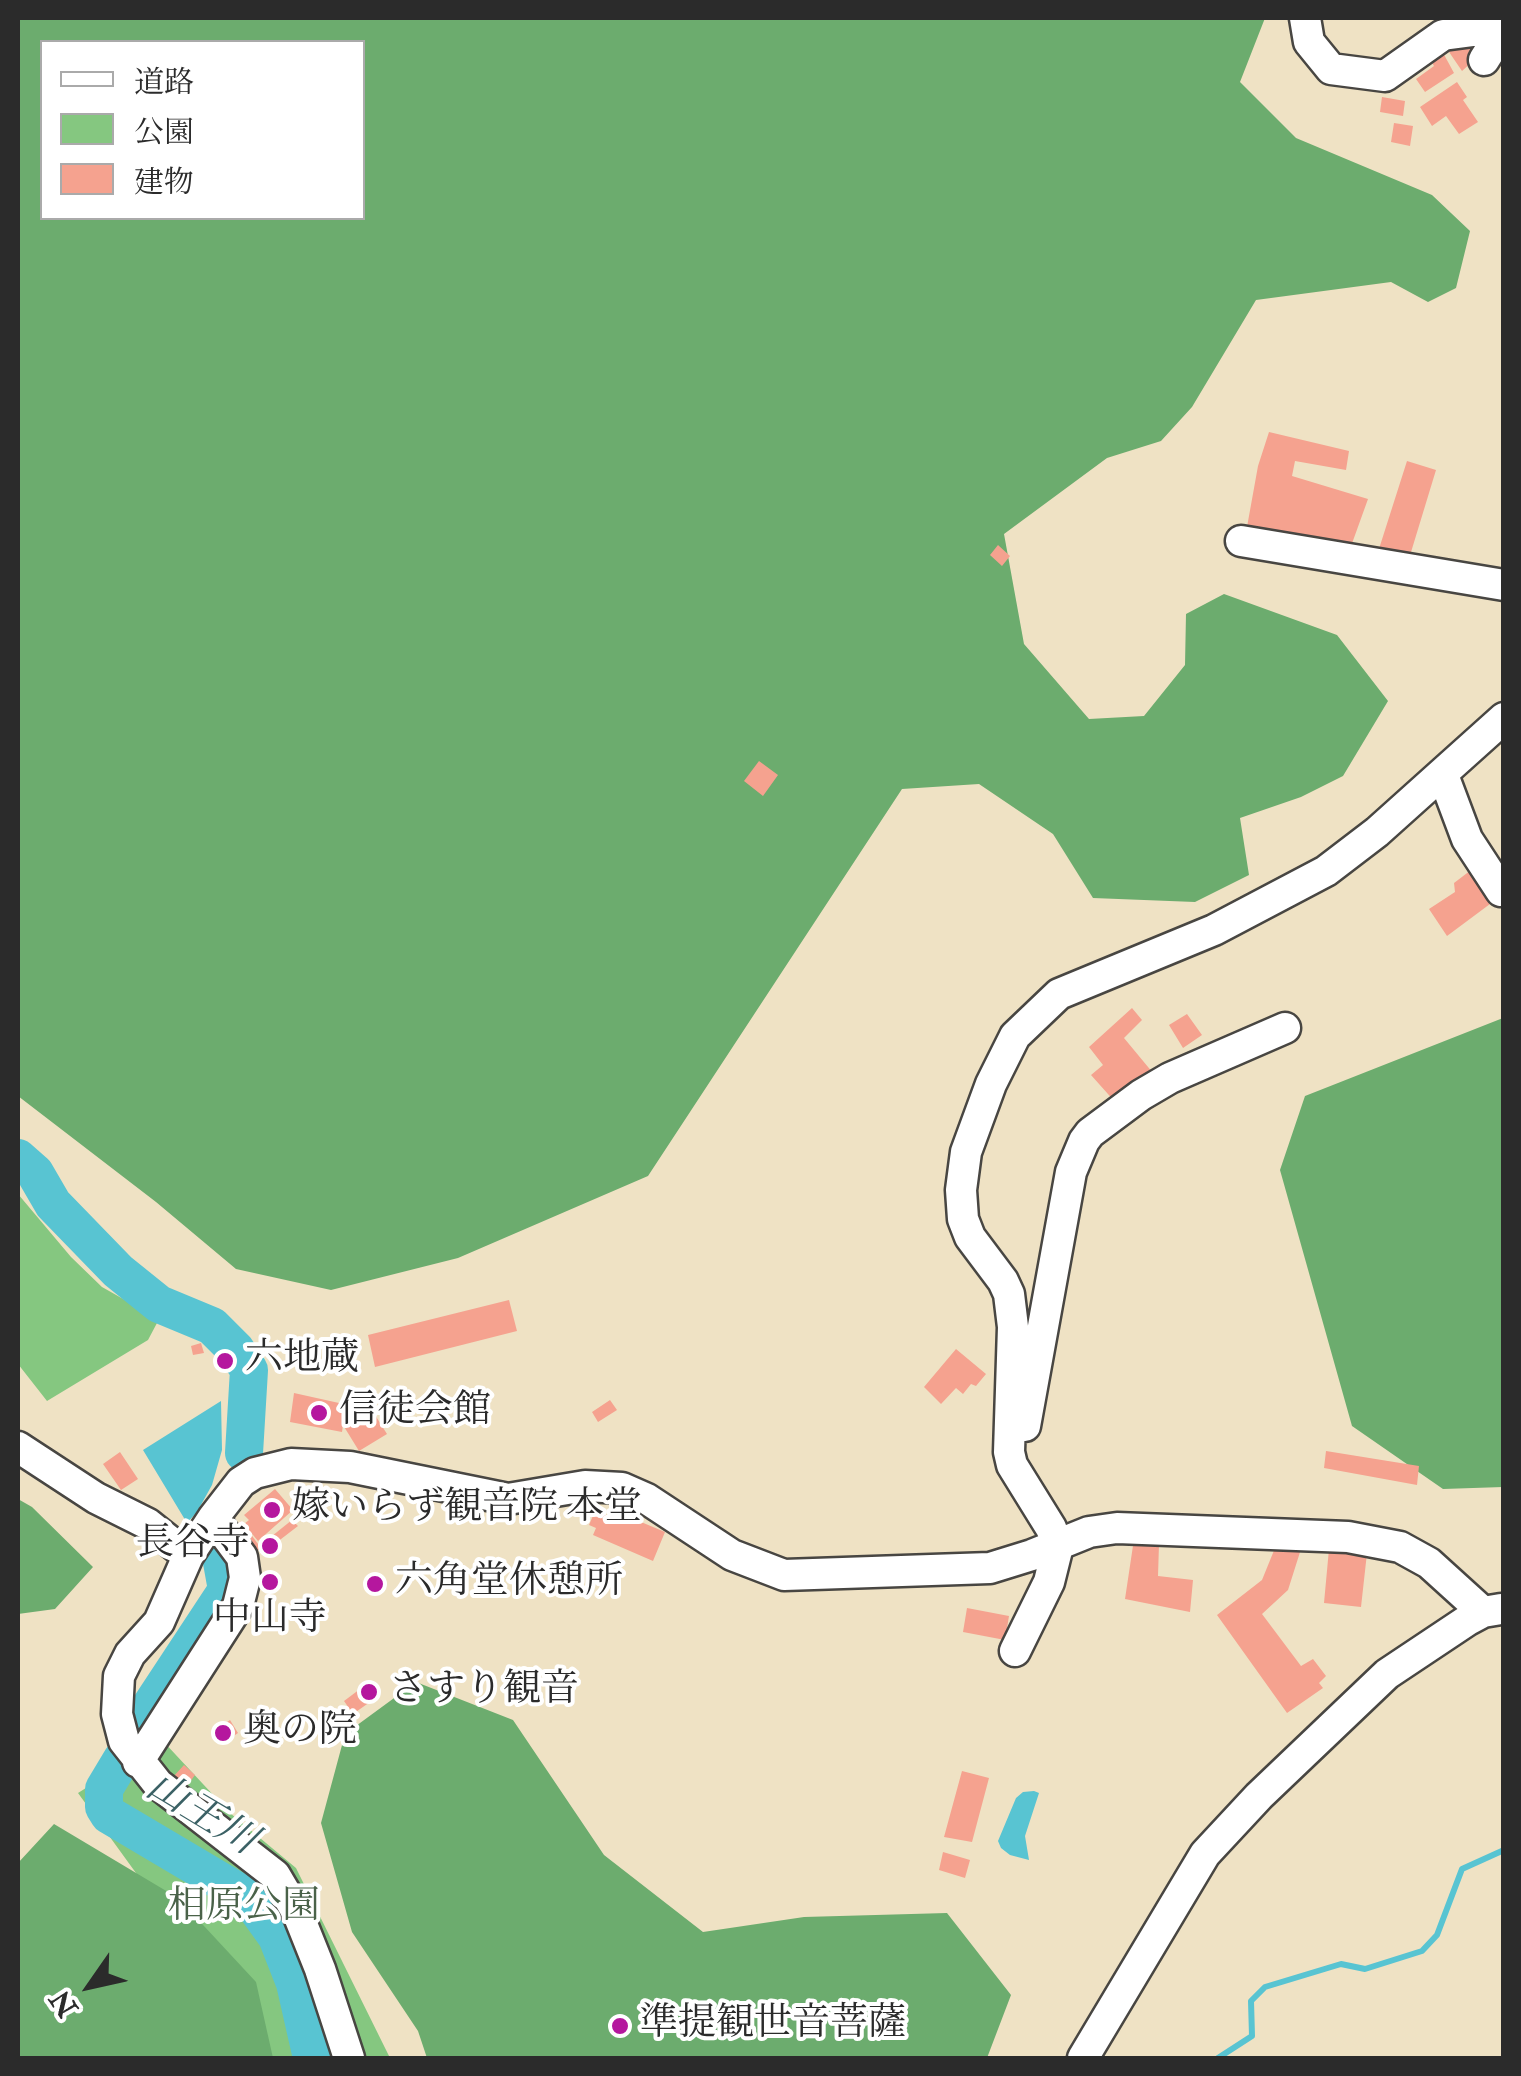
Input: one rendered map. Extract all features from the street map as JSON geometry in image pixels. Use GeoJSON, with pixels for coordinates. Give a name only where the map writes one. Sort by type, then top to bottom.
{"type":"FeatureCollection","features":[{"type":"Feature","properties":{"kind":"street"},"geometry":{"type":"LineString","coordinates":[[1305,18],[1309,42],[1331,69],[1385,76],[1443,35],[1504,28]]}},
{"type":"Feature","properties":{"kind":"street"},"geometry":{"type":"LineString","coordinates":[[1484,60],[1504,28]]}},
{"type":"Feature","properties":{"kind":"street"},"geometry":{"type":"LineString","coordinates":[[1242,541],[1504,585]]}},
{"type":"Feature","properties":{"kind":"street"},"geometry":{"type":"LineString","coordinates":[[1015,1651],[1049,1582],[1058,1546],[1052,1528],[1012,1465],[1009,1443],[1013,1327],[1009,1294],[970,1237],[963,1219],[962,1190],[966,1152],[991,1084],[1015,1036],[1059,994],[1214,930],[1326,870],[1377,832],[1504,718]]}},
{"type":"Feature","properties":{"kind":"street"},"geometry":{"type":"LineString","coordinates":[[1443,775],[1466,838],[1501,891]]}},
{"type":"Feature","properties":{"kind":"street"},"geometry":{"type":"LineString","coordinates":[[1009,1443],[1026,1425],[1071,1172],[1084,1142],[1128,1104],[1170,1078],[1285,1028]]}},
{"type":"Feature","properties":{"kind":"street"},"geometry":{"type":"LineString","coordinates":[[18,1447],[96,1498],[148,1524],[188,1556]]}},
{"type":"Feature","properties":{"kind":"street"},"geometry":{"type":"LineString","coordinates":[[349,2058],[313,1951],[298,1914],[275,1875],[169,1794],[138,1762],[124,1740],[118,1714],[119,1676],[130,1654],[166,1610],[188,1556],[214,1518],[241,1482],[256,1473],[291,1464],[350,1467],[508,1499],[585,1486],[622,1488],[647,1499],[732,1555],[784,1575],[990,1568],[1089,1532],[1117,1528],[1348,1537],[1400,1548],[1429,1563],[1493,1610],[1388,1674],[1260,1796],[1206,1854],[1082,2058]]}},
{"type":"Feature","properties":{"kind":"street"},"geometry":{"type":"LineString","coordinates":[[138,1762],[238,1606],[244,1578],[242,1557],[214,1518]]}},
{"type":"Feature","properties":{"kind":"green space"},"geometry":{"type":"Polygon","coordinates":[[[18,18],[1265,18],[1240,82],[1296,138],[1432,195],[1470,231],[1456,288],[1428,302],[1391,282],[1256,300],[1192,407],[1161,441],[1107,458],[1004,534],[1024,644],[1089,719],[1144,716],[1185,665],[1186,614],[1224,594],[1337,635],[1388,701],[1343,776],[1301,797],[1240,818],[1249,875],[1195,902],[1093,898],[1053,834],[979,784],[902,789],[648,1176],[458,1258],[331,1290],[236,1269],[18,1096],[18,18]]]}},
{"type":"Feature","properties":{"kind":"green space"},"geometry":{"type":"Polygon","coordinates":[[[1503,1018],[1503,1487],[1443,1489],[1352,1426],[1280,1170],[1305,1096],[1503,1018]]]}},
{"type":"Feature","properties":{"kind":"green space"},"geometry":{"type":"Polygon","coordinates":[[[18,1194],[102,1287],[148,1313],[157,1323],[148,1340],[47,1401],[18,1364],[18,1194]]]}},
{"type":"Feature","properties":{"kind":"green space"},"geometry":{"type":"Polygon","coordinates":[[[18,1499],[32,1507],[93,1567],[55,1609],[18,1614],[18,1499]]]}},
{"type":"Feature","properties":{"kind":"green space"},"geometry":{"type":"Polygon","coordinates":[[[416,1682],[513,1720],[604,1855],[703,1932],[804,1917],[947,1913],[1011,1995],[987,2058],[427,2058],[418,2031],[352,1932],[321,1823],[345,1734],[416,1682]]]}},
{"type":"Feature","properties":{"kind":"green space","name":"相原公園"},"geometry":{"type":"Polygon","coordinates":[[[162,1740],[230,1813],[296,1868],[390,2058],[270,2058],[78,1793],[162,1740]]]}},
{"type":"Feature","properties":{"kind":"green space"},"geometry":{"type":"Polygon","coordinates":[[[54,1824],[178,1898],[256,1982],[273,2058],[18,2058],[18,1863],[54,1824]]]}},
{"type":"Feature","properties":{"kind":"water"},"geometry":{"type":"Polygon","coordinates":[[[221,1401],[222,1450],[212,1485],[187,1523],[143,1450],[221,1401]]]}},
{"type":"Feature","properties":{"kind":"water"},"geometry":{"type":"Polygon","coordinates":[[[1023,1792],[1039,1793],[1025,1836],[1029,1860],[1010,1855],[998,1841],[1016,1798],[1023,1792]]]}},
{"type":"Feature","properties":{"kind":"building"},"geometry":{"type":"Polygon","coordinates":[[[1472,36],[1484,51],[1462,71],[1447,49],[1472,36]]]}},
{"type":"Feature","properties":{"kind":"building"},"geometry":{"type":"Polygon","coordinates":[[[1441,49],[1454,73],[1425,92],[1416,79],[1434,66],[1429,57],[1441,49]]]}},
{"type":"Feature","properties":{"kind":"building"},"geometry":{"type":"Polygon","coordinates":[[[1457,82],[1467,97],[1463,100],[1478,122],[1459,134],[1446,116],[1432,126],[1420,107],[1457,82]]]}},
{"type":"Feature","properties":{"kind":"building"},"geometry":{"type":"Polygon","coordinates":[[[1382,97],[1405,101],[1403,116],[1380,112],[1382,97]]]}},
{"type":"Feature","properties":{"kind":"building"},"geometry":{"type":"Polygon","coordinates":[[[1394,123],[1413,126],[1410,146],[1391,142],[1394,123]]]}},
{"type":"Feature","properties":{"kind":"building"},"geometry":{"type":"Polygon","coordinates":[[[1269,432],[1349,451],[1346,470],[1295,461],[1292,476],[1368,499],[1350,549],[1247,527],[1258,466],[1269,432]]]}},
{"type":"Feature","properties":{"kind":"building"},"geometry":{"type":"Polygon","coordinates":[[[1407,461],[1436,470],[1408,562],[1378,552],[1407,461]]]}},
{"type":"Feature","properties":{"kind":"building"},"geometry":{"type":"Polygon","coordinates":[[[998,545],[1010,556],[1002,566],[990,555],[998,545]]]}},
{"type":"Feature","properties":{"kind":"building"},"geometry":{"type":"Polygon","coordinates":[[[759,761],[778,775],[763,796],[744,781],[759,761]]]}},
{"type":"Feature","properties":{"kind":"building"},"geometry":{"type":"Polygon","coordinates":[[[1475,867],[1485,883],[1480,888],[1490,904],[1447,936],[1429,909],[1455,892],[1454,883],[1475,867]]]}},
{"type":"Feature","properties":{"kind":"building"},"geometry":{"type":"Polygon","coordinates":[[[1132,1008],[1142,1020],[1124,1038],[1153,1073],[1116,1103],[1091,1075],[1103,1065],[1089,1047],[1132,1008]]]}},
{"type":"Feature","properties":{"kind":"building"},"geometry":{"type":"Polygon","coordinates":[[[1187,1014],[1202,1035],[1183,1048],[1169,1025],[1187,1014]]]}},
{"type":"Feature","properties":{"kind":"building"},"geometry":{"type":"Polygon","coordinates":[[[509,1300],[517,1331],[375,1367],[368,1335],[509,1300]]]}},
{"type":"Feature","properties":{"kind":"building"},"geometry":{"type":"Polygon","coordinates":[[[201,1343],[204,1353],[193,1355],[191,1346],[201,1343]]]}},
{"type":"Feature","properties":{"kind":"building"},"geometry":{"type":"Polygon","coordinates":[[[956,1349],[986,1374],[963,1394],[956,1388],[941,1404],[924,1387],[956,1349]]]}},
{"type":"Feature","properties":{"kind":"building"},"geometry":{"type":"Polygon","coordinates":[[[294,1393],[348,1405],[344,1423],[370,1407],[387,1434],[359,1451],[343,1425],[342,1432],[290,1422],[294,1393]]]}},
{"type":"Feature","properties":{"kind":"building"},"geometry":{"type":"Polygon","coordinates":[[[610,1400],[617,1410],[598,1422],[592,1412],[610,1400]]]}},
{"type":"Feature","properties":{"kind":"building"},"geometry":{"type":"Polygon","coordinates":[[[1326,1451],[1419,1466],[1417,1485],[1324,1468],[1326,1451]]]}},
{"type":"Feature","properties":{"kind":"building"},"geometry":{"type":"Polygon","coordinates":[[[120,1452],[138,1479],[121,1490],[103,1464],[120,1452]]]}},
{"type":"Feature","properties":{"kind":"building","name":"嫁いらず観音院 本堂"},"geometry":{"type":"Polygon","coordinates":[[[275,1489],[293,1510],[258,1541],[244,1524],[249,1520],[244,1515],[275,1489]]]}},
{"type":"Feature","properties":{"kind":"building"},"geometry":{"type":"Polygon","coordinates":[[[610,1509],[665,1532],[653,1561],[593,1535],[596,1528],[589,1525],[595,1511],[607,1516],[610,1509]]]}},
{"type":"Feature","properties":{"kind":"building"},"geometry":{"type":"Polygon","coordinates":[[[292,1520],[298,1526],[272,1546],[267,1540],[292,1520]]]}},
{"type":"Feature","properties":{"kind":"building"},"geometry":{"type":"Polygon","coordinates":[[[241,1521],[261,1548],[252,1555],[232,1528],[241,1521]]]}},
{"type":"Feature","properties":{"kind":"building"},"geometry":{"type":"Polygon","coordinates":[[[1134,1539],[1159,1544],[1158,1576],[1193,1580],[1190,1612],[1125,1599],[1134,1539]]]}},
{"type":"Feature","properties":{"kind":"building"},"geometry":{"type":"Polygon","coordinates":[[[1275,1548],[1301,1549],[1288,1590],[1262,1614],[1301,1666],[1313,1659],[1326,1676],[1319,1683],[1323,1688],[1287,1713],[1217,1615],[1262,1580],[1275,1548]]]}},
{"type":"Feature","properties":{"kind":"building"},"geometry":{"type":"Polygon","coordinates":[[[1329,1549],[1367,1553],[1361,1607],[1324,1603],[1329,1549]]]}},
{"type":"Feature","properties":{"kind":"building","name":"六角堂休憩所"},"geometry":{"type":"Polygon","coordinates":[[[374,1576],[383,1580],[383,1587],[376,1593],[368,1590],[367,1581],[374,1576]]]}},
{"type":"Feature","properties":{"kind":"building"},"geometry":{"type":"Polygon","coordinates":[[[967,1608],[1009,1616],[1005,1640],[963,1632],[967,1608]]]}},
{"type":"Feature","properties":{"kind":"building"},"geometry":{"type":"Polygon","coordinates":[[[360,1689],[363,1693],[368,1690],[371,1694],[366,1697],[370,1702],[353,1714],[344,1701],[360,1689]]]}},
{"type":"Feature","properties":{"kind":"building"},"geometry":{"type":"Polygon","coordinates":[[[230,1720],[238,1733],[225,1742],[217,1729],[230,1720]]]}},
{"type":"Feature","properties":{"kind":"building"},"geometry":{"type":"Polygon","coordinates":[[[184,1765],[195,1775],[186,1787],[173,1777],[184,1765]]]}},
{"type":"Feature","properties":{"kind":"building"},"geometry":{"type":"Polygon","coordinates":[[[962,1771],[989,1778],[972,1842],[944,1837],[962,1771]]]}},
{"type":"Feature","properties":{"kind":"building"},"geometry":{"type":"Polygon","coordinates":[[[943,1852],[970,1860],[965,1878],[939,1870],[943,1852]]]}},
{"type":"Feature","properties":{"kind":"waterway"},"geometry":{"type":"LineString","coordinates":[[18,1158],[35,1173],[53,1204],[118,1271],[159,1304],[212,1326],[236,1350],[249,1370],[244,1453]]}},
{"type":"Feature","properties":{"kind":"waterway","name":"山王川"},"geometry":{"type":"LineString","coordinates":[[142,1719],[227,1590],[218,1540]]}},
{"type":"Feature","properties":{"kind":"waterway","name":"山王川"},"geometry":{"type":"LineString","coordinates":[[122,1759],[104,1789],[104,1807],[109,1815],[249,1898],[277,1937],[295,1983],[312,2058]]}},
{"type":"Feature","properties":{"kind":"waterway"},"geometry":{"type":"LineString","coordinates":[[1218,2058],[1252,2036],[1251,2001],[1265,1987],[1341,1964],[1365,1969],[1422,1951],[1437,1935],[1462,1869],[1504,1850]]}},
{"type":"Feature","properties":{"kind":"place","name":"六地蔵"},"geometry":{"type":"Point","coordinates":[225,1361]}},
{"type":"Feature","properties":{"kind":"place","name":"信徒会館"},"geometry":{"type":"Point","coordinates":[319,1413]}},
{"type":"Feature","properties":{"kind":"place","name":"嫁いらず観音院 本堂"},"geometry":{"type":"Point","coordinates":[272,1510]}},
{"type":"Feature","properties":{"kind":"place","name":"長谷寺"},"geometry":{"type":"Point","coordinates":[270,1546]}},
{"type":"Feature","properties":{"kind":"place","name":"中山寺"},"geometry":{"type":"Point","coordinates":[270,1582]}},
{"type":"Feature","properties":{"kind":"place","name":"六角堂休憩所"},"geometry":{"type":"Point","coordinates":[375,1584]}},
{"type":"Feature","properties":{"kind":"place","name":"さすり観音"},"geometry":{"type":"Point","coordinates":[369,1692]}},
{"type":"Feature","properties":{"kind":"place","name":"奥の院"},"geometry":{"type":"Point","coordinates":[223,1733]}},
{"type":"Feature","properties":{"kind":"place","name":"準提観世音菩薩"},"geometry":{"type":"Point","coordinates":[620,2026]}}]}
